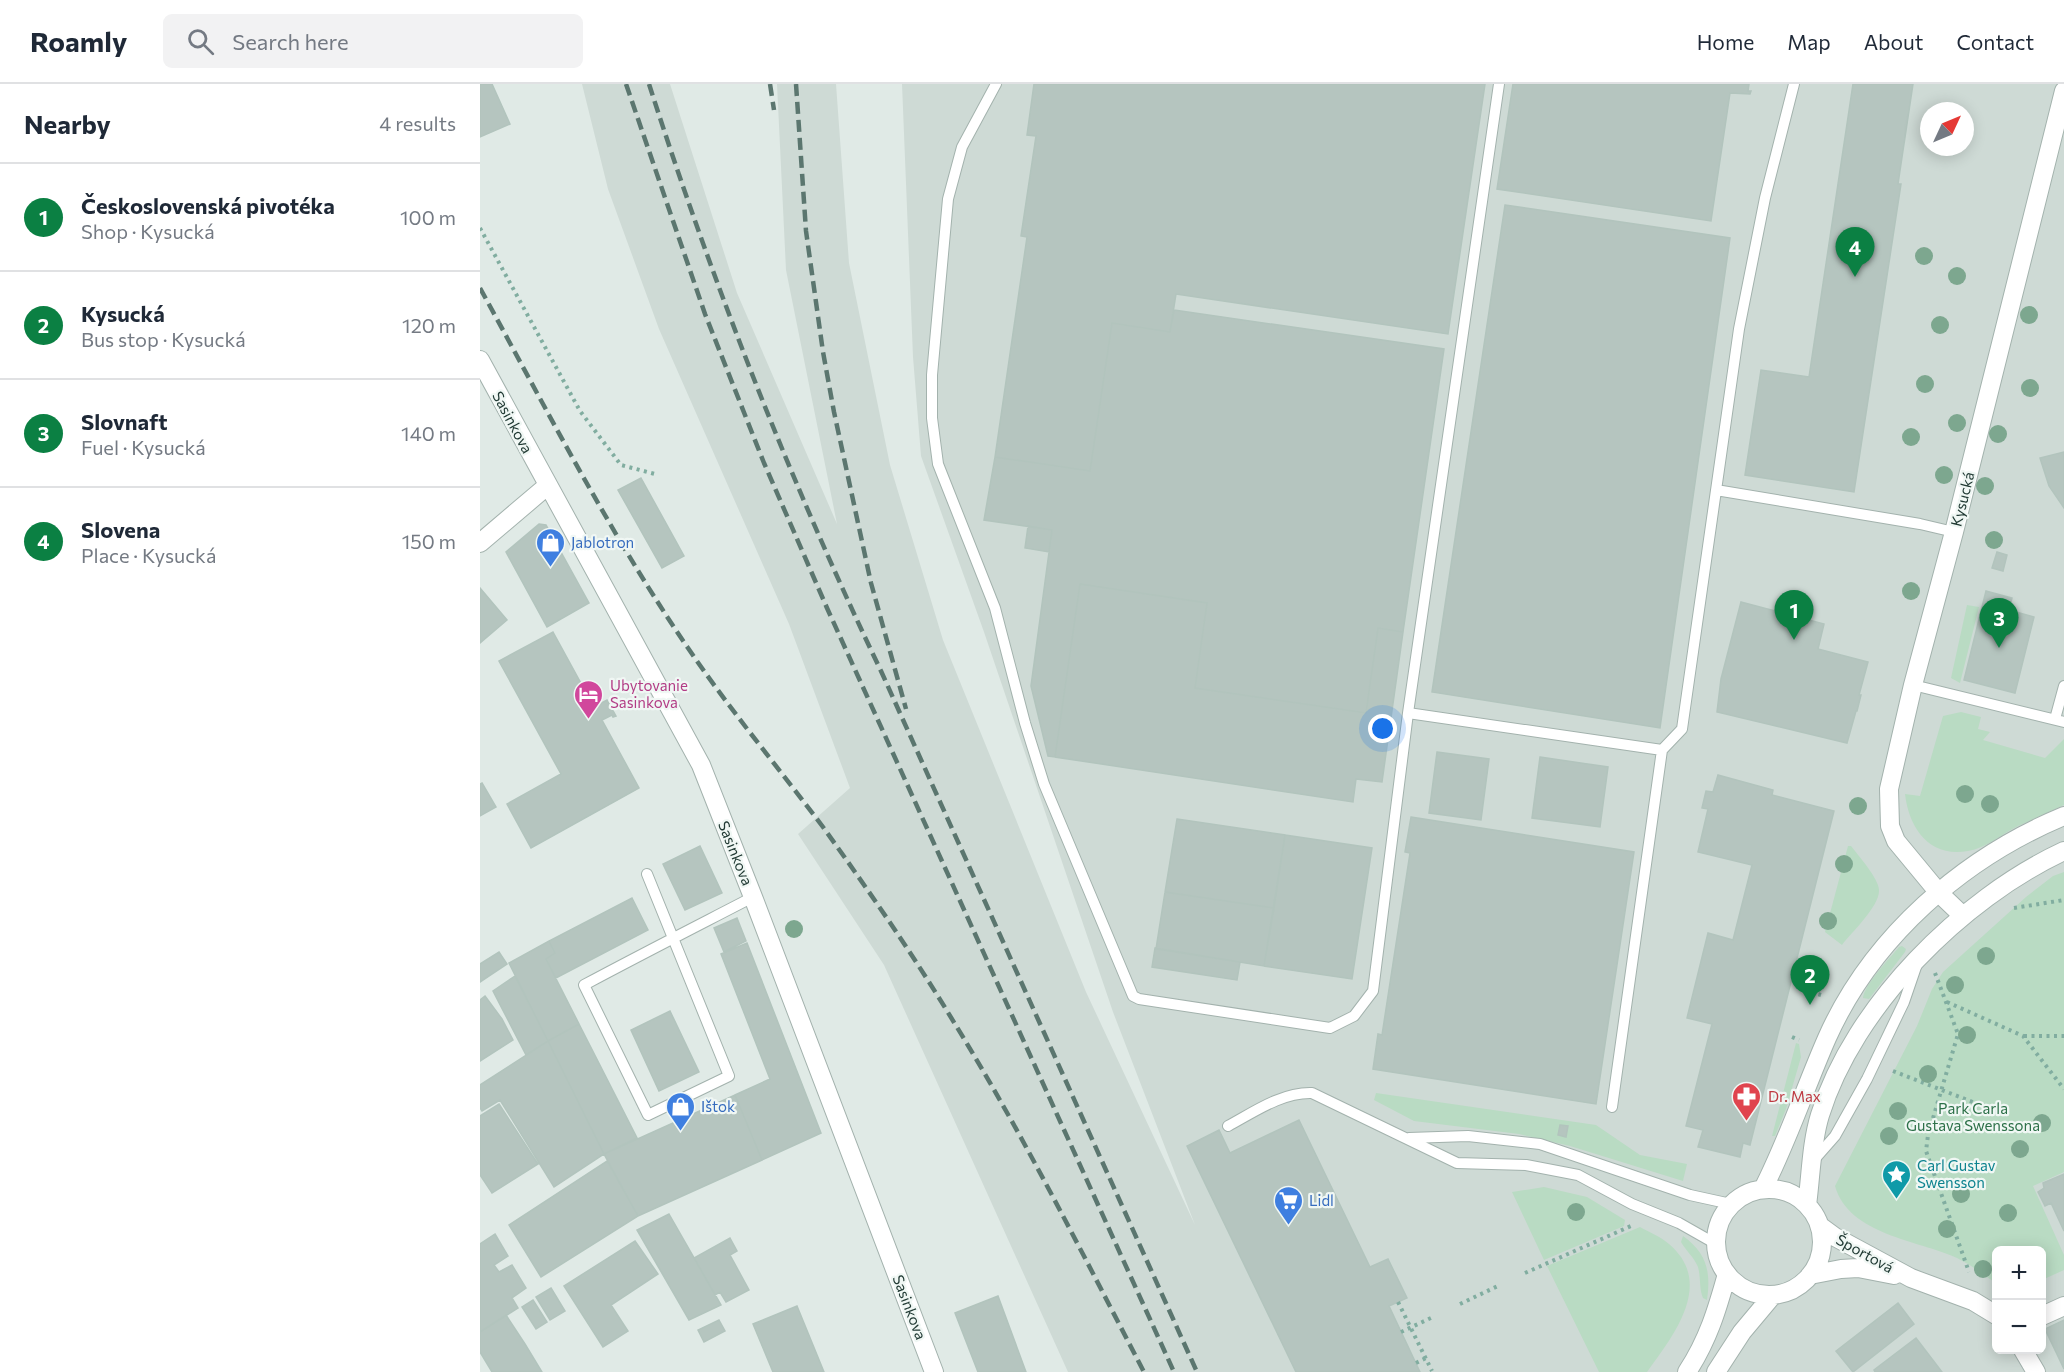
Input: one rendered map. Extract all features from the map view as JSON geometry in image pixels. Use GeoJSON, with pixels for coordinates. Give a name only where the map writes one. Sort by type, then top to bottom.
{"type":"FeatureCollection","features":[{"type":"Feature","properties":{"kind":"street","name":"Kysucká"},"geometry":{"type":"LineString","coordinates":[[1962,915],[1939,893],[1896,841],[1890,826],[1889,789],[1913,685],[1954,532],[2064,92]]}},
{"type":"Feature","properties":{"kind":"street","name":"Sasinkova"},"geometry":{"type":"LineString","coordinates":[[480,360],[701,765],[934,1372]]}},
{"type":"Feature","properties":{"kind":"street"},"geometry":{"type":"LineString","coordinates":[[480,543],[547,486]]}},
{"type":"Feature","properties":{"kind":"street"},"geometry":{"type":"LineString","coordinates":[[1763,1189],[1782,1152],[1828,1037],[1851,993],[1895,934],[1915,913],[1972,867],[2005,844],[2064,816]]}},
{"type":"Feature","properties":{"kind":"street"},"geometry":{"type":"LineString","coordinates":[[1807,1205],[1819,1118],[1833,1079],[1867,1021],[1920,956],[1962,915],[2013,879],[2064,851]]}},
{"type":"Feature","properties":{"kind":"street"},"geometry":{"type":"LineString","coordinates":[[1763,1189],[1787,1192],[1798,1197],[1807,1205],[1820,1226],[1821,1252],[1810,1275],[1793,1289],[1773,1295],[1756,1293],[1739,1286],[1727,1274],[1719,1260],[1716,1244],[1720,1222],[1731,1204],[1741,1197],[1763,1189]]}},
{"type":"Feature","properties":{"kind":"street","name":"Športová"},"geometry":{"type":"LineString","coordinates":[[1820,1226],[1835,1237],[1911,1278],[1973,1301],[1992,1313]]}},
{"type":"Feature","properties":{"kind":"street","name":"Športová"},"geometry":{"type":"LineString","coordinates":[[1810,1275],[1858,1268],[1911,1278]]}},
{"type":"Feature","properties":{"kind":"street"},"geometry":{"type":"LineString","coordinates":[[1687,1372],[1702,1350],[1727,1274]]}},
{"type":"Feature","properties":{"kind":"street"},"geometry":{"type":"LineString","coordinates":[[1716,1372],[1742,1332],[1773,1295]]}},
{"type":"Feature","properties":{"kind":"street"},"geometry":{"type":"LineString","coordinates":[[2046,1314],[2064,1306]]}},
{"type":"Feature","properties":{"kind":"street"},"geometry":{"type":"LineString","coordinates":[[2025,1354],[2036,1372]]}},
{"type":"Feature","properties":{"kind":"lane"},"geometry":{"type":"LineString","coordinates":[[996,84],[962,147],[948,199],[932,375],[932,418],[938,464],[995,608],[1025,723],[1044,784],[1133,996],[1139,999],[1330,1028],[1354,1016],[1373,991],[1408,713],[1499,84]]}},
{"type":"Feature","properties":{"kind":"lane"},"geometry":{"type":"LineString","coordinates":[[1612,1107],[1662,750],[1682,729],[1741,318],[1765,198],[1794,84]]}},
{"type":"Feature","properties":{"kind":"lane"},"geometry":{"type":"LineString","coordinates":[[1716,490],[1920,524],[1954,532]]}},
{"type":"Feature","properties":{"kind":"lane"},"geometry":{"type":"LineString","coordinates":[[1913,685],[2059,721],[2064,686]]}},
{"type":"Feature","properties":{"kind":"lane"},"geometry":{"type":"LineString","coordinates":[[1408,713],[1662,750]]}},
{"type":"Feature","properties":{"kind":"lane"},"geometry":{"type":"LineString","coordinates":[[647,874],[673,938],[729,1076],[648,1115],[584,985],[673,938],[753,897]]}},
{"type":"Feature","properties":{"kind":"lane"},"geometry":{"type":"LineString","coordinates":[[1812,1161],[1835,1136],[1867,1079],[1904,1002],[1920,956]]}},
{"type":"Feature","properties":{"kind":"lane"},"geometry":{"type":"LineString","coordinates":[[1228,1126],[1288,1095],[1299,1092],[1312,1093],[1457,1163],[1526,1165],[1578,1175],[1632,1204],[1679,1223],[1716,1244]]}},
{"type":"Feature","properties":{"kind":"lane"},"geometry":{"type":"LineString","coordinates":[[1408,1138],[1468,1136],[1540,1144],[1690,1195],[1731,1204]]}},
{"type":"Feature","properties":{"kind":"path"},"geometry":{"type":"LineString","coordinates":[[480,228],[580,411],[621,465],[655,474]]}},
{"type":"Feature","properties":{"kind":"path"},"geometry":{"type":"LineString","coordinates":[[2012,909],[2064,900]]}},
{"type":"Feature","properties":{"kind":"path"},"geometry":{"type":"LineString","coordinates":[[1934,969],[1958,1034],[1928,1135],[1926,1151],[1969,1272]]}},
{"type":"Feature","properties":{"kind":"path"},"geometry":{"type":"LineString","coordinates":[[1804,990],[1821,995]]}},
{"type":"Feature","properties":{"kind":"path"},"geometry":{"type":"LineString","coordinates":[[1946,1002],[2023,1036],[2064,1036]]}},
{"type":"Feature","properties":{"kind":"path"},"geometry":{"type":"LineString","coordinates":[[2023,1036],[2064,1089]]}},
{"type":"Feature","properties":{"kind":"path"},"geometry":{"type":"LineString","coordinates":[[1792,1037],[1799,1040]]}},
{"type":"Feature","properties":{"kind":"path"},"geometry":{"type":"LineString","coordinates":[[1887,1068],[2001,1113]]}},
{"type":"Feature","properties":{"kind":"path"},"geometry":{"type":"LineString","coordinates":[[1525,1273],[1632,1226]]}},
{"type":"Feature","properties":{"kind":"path"},"geometry":{"type":"LineString","coordinates":[[1460,1304],[1500,1285]]}},
{"type":"Feature","properties":{"kind":"path"},"geometry":{"type":"LineString","coordinates":[[1398,1302],[1432,1371]]}},
{"type":"Feature","properties":{"kind":"path"},"geometry":{"type":"LineString","coordinates":[[1401,1332],[1433,1317]]}},
{"type":"Feature","properties":{"kind":"path"},"geometry":{"type":"LineString","coordinates":[[1416,1363],[1426,1358]]}},
{"type":"Feature","properties":{"kind":"shaded area"},"geometry":{"type":"Polygon","coordinates":[[[582,84],[670,84],[737,293],[837,524],[786,270],[777,84],[836,84],[849,263],[890,465],[943,640],[1086,992],[1195,1225],[1113,1012],[984,632],[921,456],[913,357],[902,84],[2064,84],[2064,1372],[1068,1372],[884,965],[798,834],[850,788],[789,624],[659,329],[608,189],[582,84]]]}},
{"type":"Feature","properties":{"kind":"green space"},"geometry":{"type":"Polygon","coordinates":[[[1967,605],[1979,607],[1960,683],[1951,678],[1967,605]]]}},
{"type":"Feature","properties":{"kind":"green space"},"geometry":{"type":"Polygon","coordinates":[[[1961,712],[1981,717],[1978,729],[1990,732],[1983,740],[2045,758],[2064,739],[2064,805],[2018,826],[1981,847],[1954,852],[1942,850],[1923,838],[1911,818],[1905,794],[1920,796],[1943,716],[1961,712]]]}},
{"type":"Feature","properties":{"kind":"green space"},"geometry":{"type":"Polygon","coordinates":[[[1848,846],[1851,846],[1868,867],[1879,890],[1875,904],[1865,919],[1842,945],[1825,932],[1848,846]]]}},
{"type":"Feature","properties":{"kind":"green space","name":"Park Carla Gustava Swenssona"},"geometry":{"type":"Polygon","coordinates":[[[2064,872],[2064,1172],[2033,1186],[2064,1255],[2064,1270],[2046,1278],[2046,1246],[1992,1246],[1992,1280],[1957,1258],[1869,1226],[1854,1215],[1843,1202],[1835,1186],[1917,1026],[1932,989],[1943,972],[2026,897],[2053,876],[2064,872]]]}},
{"type":"Feature","properties":{"kind":"green space"},"geometry":{"type":"Polygon","coordinates":[[[1902,946],[1906,949],[1905,952],[1869,999],[1863,998],[1872,979],[1902,946]]]}},
{"type":"Feature","properties":{"kind":"green space"},"geometry":{"type":"Polygon","coordinates":[[[1796,1043],[1799,1044],[1801,1057],[1786,1109],[1775,1136],[1772,1136],[1796,1043]]]}},
{"type":"Feature","properties":{"kind":"green space"},"geometry":{"type":"Polygon","coordinates":[[[1376,1093],[1596,1125],[1640,1155],[1687,1164],[1683,1181],[1570,1146],[1519,1134],[1414,1121],[1374,1100],[1376,1093]]]}},
{"type":"Feature","properties":{"kind":"green space"},"geometry":{"type":"Polygon","coordinates":[[[1544,1187],[1587,1197],[1625,1220],[1624,1226],[1544,1260],[1512,1192],[1544,1187]]]}},
{"type":"Feature","properties":{"kind":"green space"},"geometry":{"type":"Polygon","coordinates":[[[1640,1227],[1666,1241],[1682,1259],[1689,1275],[1689,1292],[1685,1309],[1678,1326],[1647,1372],[1599,1372],[1547,1266],[1640,1227]]]}},
{"type":"Feature","properties":{"kind":"green space"},"geometry":{"type":"Polygon","coordinates":[[[1683,1236],[1697,1249],[1706,1264],[1707,1300],[1702,1295],[1698,1267],[1681,1242],[1683,1236]]]}},
{"type":"Feature","properties":{"kind":"building"},"geometry":{"type":"Polygon","coordinates":[[[480,84],[492,84],[510,124],[480,137],[480,84]]]}},
{"type":"Feature","properties":{"kind":"building"},"geometry":{"type":"Polygon","coordinates":[[[1034,84],[1485,84],[1448,334],[1176,294],[1170,332],[1112,323],[1090,471],[995,457],[1027,237],[1021,236],[1036,136],[1027,135],[1034,84]]]}},
{"type":"Feature","properties":{"kind":"building"},"geometry":{"type":"Polygon","coordinates":[[[1513,84],[1749,84],[1750,94],[1730,93],[1711,221],[1497,189],[1513,84]]]}},
{"type":"Feature","properties":{"kind":"building"},"geometry":{"type":"Polygon","coordinates":[[[1853,84],[1913,84],[1898,184],[1901,184],[1854,492],[1745,475],[1761,370],[1809,377],[1853,84]]]}},
{"type":"Feature","properties":{"kind":"building"},"geometry":{"type":"Polygon","coordinates":[[[1505,205],[1730,238],[1660,728],[1432,692],[1505,205]]]}},
{"type":"Feature","properties":{"kind":"building"},"geometry":{"type":"Polygon","coordinates":[[[1174,310],[1444,349],[1403,632],[1378,628],[1366,713],[1195,688],[1207,603],[1080,584],[1055,757],[1048,756],[1031,686],[1052,530],[984,520],[995,457],[1090,471],[1112,323],[1170,332],[1174,310]]]}},
{"type":"Feature","properties":{"kind":"building"},"geometry":{"type":"Polygon","coordinates":[[[2064,452],[2064,508],[2049,486],[2040,458],[2064,452]]]}},
{"type":"Feature","properties":{"kind":"building"},"geometry":{"type":"Polygon","coordinates":[[[641,478],[684,556],[662,568],[618,490],[641,478]]]}},
{"type":"Feature","properties":{"kind":"building"},"geometry":{"type":"Polygon","coordinates":[[[539,524],[546,525],[589,603],[547,627],[506,552],[539,524]]]}},
{"type":"Feature","properties":{"kind":"building"},"geometry":{"type":"Polygon","coordinates":[[[1028,526],[1052,530],[1049,552],[1025,548],[1028,526]]]}},
{"type":"Feature","properties":{"kind":"building"},"geometry":{"type":"Polygon","coordinates":[[[1997,552],[2007,555],[2003,571],[1992,568],[1997,552]]]}},
{"type":"Feature","properties":{"kind":"building"},"geometry":{"type":"Polygon","coordinates":[[[1080,584],[1207,603],[1195,688],[1366,713],[1378,628],[1403,632],[1382,782],[1356,779],[1353,802],[1055,757],[1080,584]]]}},
{"type":"Feature","properties":{"kind":"building"},"geometry":{"type":"Polygon","coordinates":[[[480,588],[507,620],[480,643],[480,588]]]}},
{"type":"Feature","properties":{"kind":"building"},"geometry":{"type":"Polygon","coordinates":[[[1986,591],[2012,598],[2009,610],[2034,617],[2015,693],[1964,680],[1986,591]]]}},
{"type":"Feature","properties":{"kind":"building"},"geometry":{"type":"Polygon","coordinates":[[[1741,602],[1824,624],[1818,649],[1868,662],[1847,743],[1717,712],[1721,679],[1741,602]]]}},
{"type":"Feature","properties":{"kind":"building"},"geometry":{"type":"Polygon","coordinates":[[[553,632],[594,707],[607,700],[616,716],[612,715],[602,720],[639,788],[531,848],[507,804],[561,774],[499,661],[553,632]]]}},
{"type":"Feature","properties":{"kind":"building"},"geometry":{"type":"Polygon","coordinates":[[[1437,752],[1489,759],[1481,820],[1429,813],[1437,752]]]}},
{"type":"Feature","properties":{"kind":"building"},"geometry":{"type":"Polygon","coordinates":[[[1540,757],[1608,767],[1600,827],[1532,818],[1540,757]]]}},
{"type":"Feature","properties":{"kind":"building"},"geometry":{"type":"Polygon","coordinates":[[[1718,775],[1773,790],[1772,795],[1834,811],[1750,1145],[1743,1143],[1740,1157],[1698,1147],[1703,1130],[1686,1126],[1712,1024],[1687,1018],[1708,933],[1733,940],[1752,865],[1698,852],[1708,809],[1702,808],[1706,791],[1713,792],[1718,775]]]}},
{"type":"Feature","properties":{"kind":"building"},"geometry":{"type":"Polygon","coordinates":[[[482,783],[496,807],[480,816],[480,784],[482,783]]]}},
{"type":"Feature","properties":{"kind":"building"},"geometry":{"type":"Polygon","coordinates":[[[1411,817],[1634,852],[1596,1104],[1373,1069],[1378,1034],[1382,1035],[1410,853],[1405,852],[1411,817]]]}},
{"type":"Feature","properties":{"kind":"building"},"geometry":{"type":"Polygon","coordinates":[[[1177,819],[1285,835],[1274,908],[1165,892],[1177,819]]]}},
{"type":"Feature","properties":{"kind":"building"},"geometry":{"type":"Polygon","coordinates":[[[1285,835],[1372,848],[1352,979],[1264,966],[1285,835]]]}},
{"type":"Feature","properties":{"kind":"building"},"geometry":{"type":"Polygon","coordinates":[[[700,846],[722,893],[685,910],[663,864],[700,846]]]}},
{"type":"Feature","properties":{"kind":"building"},"geometry":{"type":"Polygon","coordinates":[[[1165,892],[1274,908],[1264,966],[1156,949],[1165,892]]]}},
{"type":"Feature","properties":{"kind":"building"},"geometry":{"type":"Polygon","coordinates":[[[632,898],[648,930],[556,978],[546,959],[555,953],[549,941],[632,898]]]}},
{"type":"Feature","properties":{"kind":"building"},"geometry":{"type":"Polygon","coordinates":[[[737,918],[746,941],[724,952],[714,928],[737,918]]]}},
{"type":"Feature","properties":{"kind":"building"},"geometry":{"type":"Polygon","coordinates":[[[549,941],[555,953],[546,959],[579,1024],[548,1041],[509,963],[549,941]]]}},
{"type":"Feature","properties":{"kind":"building"},"geometry":{"type":"Polygon","coordinates":[[[747,943],[821,1133],[762,1160],[735,1095],[770,1079],[721,954],[747,943]]]}},
{"type":"Feature","properties":{"kind":"building"},"geometry":{"type":"Polygon","coordinates":[[[1155,948],[1240,962],[1237,980],[1152,967],[1155,948]]]}},
{"type":"Feature","properties":{"kind":"building"},"geometry":{"type":"Polygon","coordinates":[[[499,952],[507,964],[480,982],[480,964],[499,952]]]}},
{"type":"Feature","properties":{"kind":"building"},"geometry":{"type":"Polygon","coordinates":[[[515,976],[548,1041],[526,1055],[493,991],[515,976]]]}},
{"type":"Feature","properties":{"kind":"building"},"geometry":{"type":"Polygon","coordinates":[[[485,996],[502,1019],[513,1040],[480,1061],[480,1000],[485,996]]]}},
{"type":"Feature","properties":{"kind":"building"},"geometry":{"type":"Polygon","coordinates":[[[670,1011],[699,1072],[659,1091],[631,1030],[670,1011]]]}},
{"type":"Feature","properties":{"kind":"building"},"geometry":{"type":"Polygon","coordinates":[[[579,1024],[637,1138],[604,1154],[548,1041],[579,1024]]]}},
{"type":"Feature","properties":{"kind":"building"},"geometry":{"type":"Polygon","coordinates":[[[548,1041],[604,1154],[554,1187],[500,1100],[482,1111],[480,1108],[480,1085],[548,1041]]]}},
{"type":"Feature","properties":{"kind":"building"},"geometry":{"type":"Polygon","coordinates":[[[735,1095],[762,1160],[638,1216],[604,1154],[735,1095]]]}},
{"type":"Feature","properties":{"kind":"building"},"geometry":{"type":"Polygon","coordinates":[[[499,1104],[538,1164],[492,1193],[480,1175],[480,1116],[499,1104]]]}},
{"type":"Feature","properties":{"kind":"building","name":"Lidl"},"geometry":{"type":"Polygon","coordinates":[[[1299,1120],[1370,1267],[1388,1259],[1407,1298],[1389,1306],[1420,1372],[1296,1372],[1187,1146],[1219,1130],[1230,1153],[1299,1120]]]}},
{"type":"Feature","properties":{"kind":"building"},"geometry":{"type":"Polygon","coordinates":[[[1560,1125],[1568,1126],[1566,1137],[1558,1135],[1560,1125]]]}},
{"type":"Feature","properties":{"kind":"building"},"geometry":{"type":"Polygon","coordinates":[[[607,1161],[638,1216],[541,1277],[509,1225],[607,1161]]]}},
{"type":"Feature","properties":{"kind":"building"},"geometry":{"type":"Polygon","coordinates":[[[2064,1174],[2064,1231],[2051,1203],[2045,1206],[2038,1192],[2044,1188],[2043,1183],[2064,1174]]]}},
{"type":"Feature","properties":{"kind":"building"},"geometry":{"type":"Polygon","coordinates":[[[669,1214],[721,1305],[689,1320],[637,1230],[669,1214]]]}},
{"type":"Feature","properties":{"kind":"building"},"geometry":{"type":"Polygon","coordinates":[[[495,1234],[508,1256],[494,1265],[499,1272],[512,1265],[526,1288],[512,1298],[518,1308],[480,1332],[480,1244],[495,1234]]]}},
{"type":"Feature","properties":{"kind":"building"},"geometry":{"type":"Polygon","coordinates":[[[730,1238],[737,1251],[730,1255],[749,1290],[726,1302],[720,1292],[715,1295],[694,1258],[730,1238]]]}},
{"type":"Feature","properties":{"kind":"building"},"geometry":{"type":"Polygon","coordinates":[[[635,1241],[658,1274],[611,1305],[628,1331],[603,1347],[564,1286],[635,1241]]]}},
{"type":"Feature","properties":{"kind":"building"},"geometry":{"type":"Polygon","coordinates":[[[551,1288],[565,1311],[550,1320],[536,1297],[551,1288]]]}},
{"type":"Feature","properties":{"kind":"building"},"geometry":{"type":"Polygon","coordinates":[[[998,1296],[1026,1372],[978,1372],[955,1313],[998,1296]]]}},
{"type":"Feature","properties":{"kind":"building"},"geometry":{"type":"Polygon","coordinates":[[[533,1300],[547,1322],[536,1329],[522,1307],[533,1300]]]}},
{"type":"Feature","properties":{"kind":"building"},"geometry":{"type":"Polygon","coordinates":[[[1898,1303],[1914,1324],[1853,1372],[1836,1351],[1898,1303]]]}},
{"type":"Feature","properties":{"kind":"building"},"geometry":{"type":"Polygon","coordinates":[[[797,1306],[824,1372],[773,1372],[753,1324],[797,1306]]]}},
{"type":"Feature","properties":{"kind":"building"},"geometry":{"type":"Polygon","coordinates":[[[506,1315],[542,1372],[492,1372],[480,1352],[480,1332],[506,1315]]]}},
{"type":"Feature","properties":{"kind":"building"},"geometry":{"type":"Polygon","coordinates":[[[719,1320],[725,1331],[704,1342],[698,1330],[719,1320]]]}},
{"type":"Feature","properties":{"kind":"building"},"geometry":{"type":"Polygon","coordinates":[[[2064,1320],[2064,1369],[2046,1331],[2046,1329],[2064,1320]]]}},
{"type":"Feature","properties":{"kind":"building"},"geometry":{"type":"Polygon","coordinates":[[[1916,1338],[1942,1372],[1875,1372],[1874,1370],[1916,1338]]]}},
{"type":"Feature","properties":{"kind":"railway"},"geometry":{"type":"LineString","coordinates":[[626,84],[705,314],[764,463],[827,608],[1174,1372]]}},
{"type":"Feature","properties":{"kind":"railway"},"geometry":{"type":"LineString","coordinates":[[649,84],[699,233],[784,455],[1197,1372]]}},
{"type":"Feature","properties":{"kind":"railway"},"geometry":{"type":"LineString","coordinates":[[770,84],[774,110]]}},
{"type":"Feature","properties":{"kind":"railway"},"geometry":{"type":"LineString","coordinates":[[796,84],[806,231],[823,352],[871,583],[906,709]]}},
{"type":"Feature","properties":{"kind":"railway"},"geometry":{"type":"LineString","coordinates":[[480,288],[580,471],[659,605],[720,694],[823,827],[857,875],[955,1024],[1029,1152],[1144,1372]]}},
{"type":"Feature","properties":{"kind":"place","name":"Slovena"},"geometry":{"type":"Point","coordinates":[1855,277]}},
{"type":"Feature","properties":{"kind":"place","name":"Jablotron"},"geometry":{"type":"Point","coordinates":[550,568]}},
{"type":"Feature","properties":{"kind":"place","name":"Československá pivotéka"},"geometry":{"type":"Point","coordinates":[1794,640]}},
{"type":"Feature","properties":{"kind":"place","name":"Slovnaft"},"geometry":{"type":"Point","coordinates":[1999,648]}},
{"type":"Feature","properties":{"kind":"place","name":"Ubytovanie Sasinkova"},"geometry":{"type":"Point","coordinates":[589,720]}},
{"type":"Feature","properties":{"kind":"place","name":"Kysucká"},"geometry":{"type":"Point","coordinates":[1810,1005]}},
{"type":"Feature","properties":{"kind":"place","name":"Dr. Max"},"geometry":{"type":"Point","coordinates":[1747,1122]}},
{"type":"Feature","properties":{"kind":"place","name":"Ištok"},"geometry":{"type":"Point","coordinates":[680,1132]}},
{"type":"Feature","properties":{"kind":"place","name":"Carl Gustav Swensson"},"geometry":{"type":"Point","coordinates":[1896,1200]}},
{"type":"Feature","properties":{"kind":"place","name":"Lidl"},"geometry":{"type":"Point","coordinates":[1288,1226]}}]}
